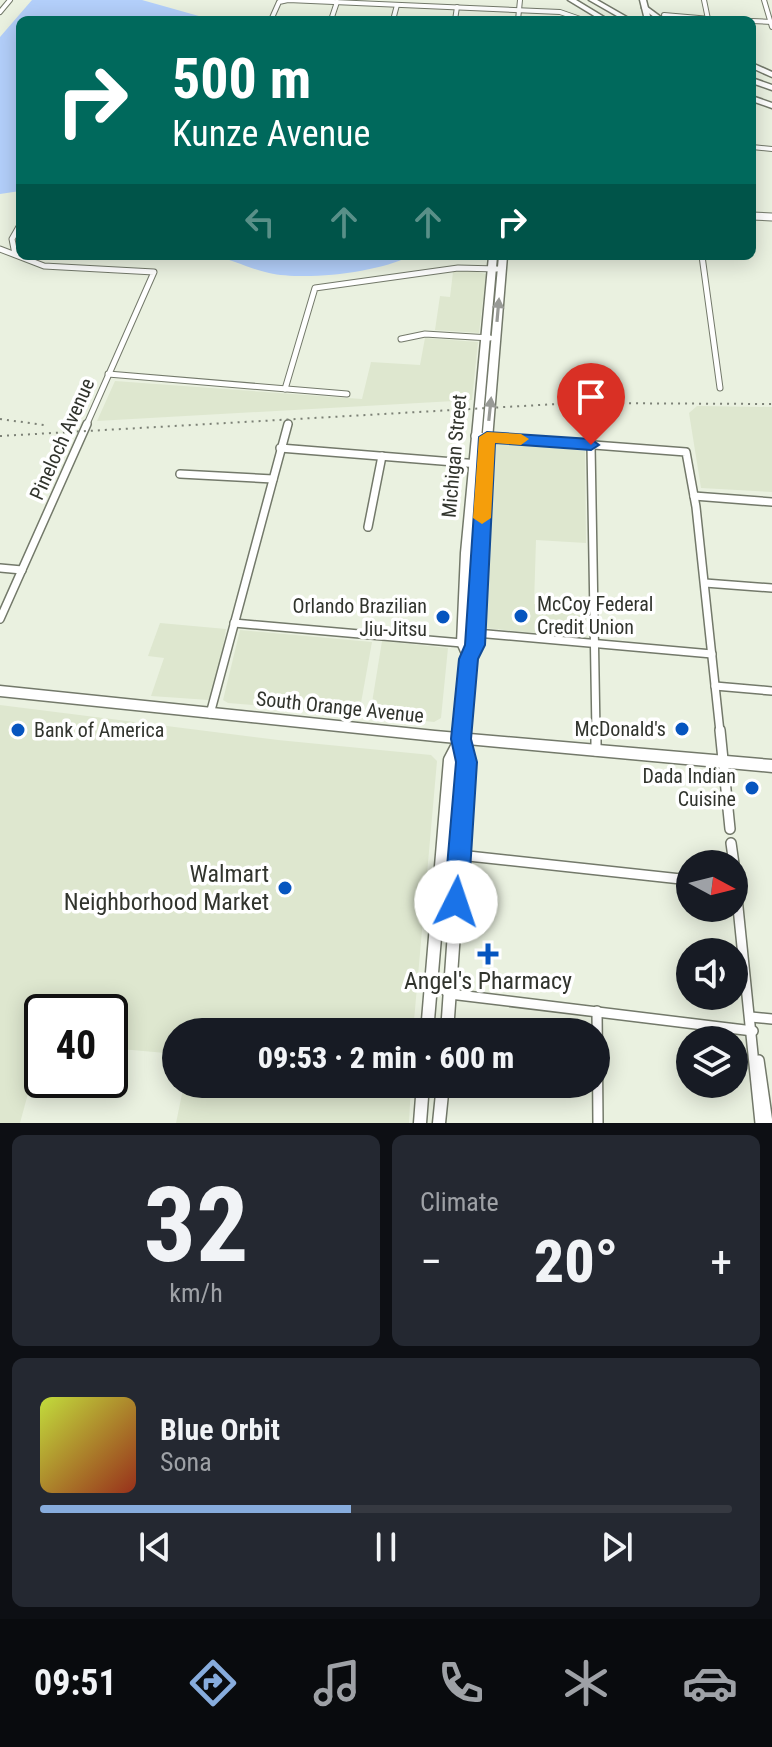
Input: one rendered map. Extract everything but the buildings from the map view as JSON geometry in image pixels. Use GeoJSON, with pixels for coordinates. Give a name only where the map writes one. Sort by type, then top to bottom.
{"type":"FeatureCollection","features":[{"type":"Feature","properties":{"kind":"highway"},"geometry":{"type":"LineString","coordinates":[[571,0],[599,16]]}},
{"type":"Feature","properties":{"kind":"highway"},"geometry":{"type":"LineString","coordinates":[[583,0],[612,16]]}},
{"type":"Feature","properties":{"kind":"highway"},"geometry":{"type":"LineString","coordinates":[[592,0],[632,16]]}},
{"type":"Feature","properties":{"kind":"highway"},"geometry":{"type":"LineString","coordinates":[[605,0],[634,16]]}},
{"type":"Feature","properties":{"kind":"highway"},"geometry":{"type":"LineString","coordinates":[[644,4],[660,16]]}},
{"type":"Feature","properties":{"kind":"main road","name":"Michigan Street"},"geometry":{"type":"LineString","coordinates":[[469,659],[462,643],[466,553],[492,260]]}},
{"type":"Feature","properties":{"kind":"main road","name":"Michigan Street"},"geometry":{"type":"LineString","coordinates":[[461,739],[469,659],[475,645],[485,464],[503,260]]}},
{"type":"Feature","properties":{"kind":"main road"},"geometry":{"type":"LineString","coordinates":[[466,553],[480,554]]}},
{"type":"Feature","properties":{"kind":"main road"},"geometry":{"type":"LineString","coordinates":[[463,622],[476,633]]}},
{"type":"Feature","properties":{"kind":"main road","name":"South Orange Avenue"},"geometry":{"type":"LineString","coordinates":[[0,691],[461,739],[772,766]]}},
{"type":"Feature","properties":{"kind":"street"},"geometry":{"type":"LineString","coordinates":[[0,12],[10,0]]}},
{"type":"Feature","properties":{"kind":"street"},"geometry":{"type":"LineString","coordinates":[[273,16],[279,2],[288,0],[577,16]]}},
{"type":"Feature","properties":{"kind":"street"},"geometry":{"type":"LineString","coordinates":[[518,16],[520,0]]}},
{"type":"Feature","properties":{"kind":"street"},"geometry":{"type":"LineString","coordinates":[[764,0],[772,24]]}},
{"type":"Feature","properties":{"kind":"street"},"geometry":{"type":"LineString","coordinates":[[332,16],[337,2]]}},
{"type":"Feature","properties":{"kind":"street"},"geometry":{"type":"LineString","coordinates":[[394,16],[397,5]]}},
{"type":"Feature","properties":{"kind":"street"},"geometry":{"type":"LineString","coordinates":[[456,16],[457,7]]}},
{"type":"Feature","properties":{"kind":"street"},"geometry":{"type":"LineString","coordinates":[[0,248],[16,232]]}},
{"type":"Feature","properties":{"kind":"street"},"geometry":{"type":"LineString","coordinates":[[12,239],[15,254]]}},
{"type":"Feature","properties":{"kind":"street"},"geometry":{"type":"LineString","coordinates":[[0,248],[15,254]]}},
{"type":"Feature","properties":{"kind":"street","name":"Pineloch Avenue"},"geometry":{"type":"LineString","coordinates":[[0,619],[154,272],[44,266],[30,260]]}},
{"type":"Feature","properties":{"kind":"street"},"geometry":{"type":"LineString","coordinates":[[703,260],[720,388]]}},
{"type":"Feature","properties":{"kind":"street"},"geometry":{"type":"LineString","coordinates":[[285,389],[315,288],[429,271],[491,267],[501,274]]}},
{"type":"Feature","properties":{"kind":"street"},"geometry":{"type":"LineString","coordinates":[[401,339],[425,334],[496,339]]}},
{"type":"Feature","properties":{"kind":"street"},"geometry":{"type":"LineString","coordinates":[[108,374],[347,394]]}},
{"type":"Feature","properties":{"kind":"street"},"geometry":{"type":"LineString","coordinates":[[210,714],[288,423]]}},
{"type":"Feature","properties":{"kind":"street"},"geometry":{"type":"LineString","coordinates":[[475,436],[686,452],[705,583],[730,829]]}},
{"type":"Feature","properties":{"kind":"street"},"geometry":{"type":"LineString","coordinates":[[591,445],[596,751]]}},
{"type":"Feature","properties":{"kind":"street"},"geometry":{"type":"LineString","coordinates":[[280,448],[485,464]]}},
{"type":"Feature","properties":{"kind":"street"},"geometry":{"type":"LineString","coordinates":[[368,527],[382,456]]}},
{"type":"Feature","properties":{"kind":"street"},"geometry":{"type":"LineString","coordinates":[[180,474],[273,479]]}},
{"type":"Feature","properties":{"kind":"street"},"geometry":{"type":"LineString","coordinates":[[694,496],[772,502]]}},
{"type":"Feature","properties":{"kind":"street"},"geometry":{"type":"LineString","coordinates":[[0,568],[22,570]]}},
{"type":"Feature","properties":{"kind":"street"},"geometry":{"type":"LineString","coordinates":[[705,583],[772,588]]}},
{"type":"Feature","properties":{"kind":"street"},"geometry":{"type":"LineString","coordinates":[[234,623],[462,643]]}},
{"type":"Feature","properties":{"kind":"street"},"geometry":{"type":"LineString","coordinates":[[476,633],[712,654]]}},
{"type":"Feature","properties":{"kind":"street"},"geometry":{"type":"LineString","coordinates":[[715,686],[772,691]]}},
{"type":"Feature","properties":{"kind":"street","name":"Michigan Street"},"geometry":{"type":"LineString","coordinates":[[448,1018],[466,762],[461,739]]}},
{"type":"Feature","properties":{"kind":"street","name":"Michigan Street"},"geometry":{"type":"LineString","coordinates":[[428,1018],[450,760],[461,739]]}},
{"type":"Feature","properties":{"kind":"street"},"geometry":{"type":"LineString","coordinates":[[731,843],[732,850]]}},
{"type":"Feature","properties":{"kind":"street"},"geometry":{"type":"LineString","coordinates":[[459,855],[676,878]]}},
{"type":"Feature","properties":{"kind":"street"},"geometry":{"type":"LineString","coordinates":[[740,922],[768,1123]]}},
{"type":"Feature","properties":{"kind":"street"},"geometry":{"type":"LineString","coordinates":[[431,980],[450,994],[753,1031]]}},
{"type":"Feature","properties":{"kind":"street"},"geometry":{"type":"LineString","coordinates":[[597,1011],[598,1123]]}},
{"type":"Feature","properties":{"kind":"street"},"geometry":{"type":"LineString","coordinates":[[751,1017],[772,1019]]}},
{"type":"Feature","properties":{"kind":"street"},"geometry":{"type":"LineString","coordinates":[[753,1031],[760,1123]]}},
{"type":"Feature","properties":{"kind":"street"},"geometry":{"type":"LineString","coordinates":[[420,1123],[422,1098]]}},
{"type":"Feature","properties":{"kind":"street"},"geometry":{"type":"LineString","coordinates":[[439,1123],[442,1098]]}},
{"type":"Feature","properties":{"kind":"shaded area"},"geometry":{"type":"Polygon","coordinates":[[[469,270],[486,274],[479,333],[435,330],[440,296],[450,297],[453,272],[469,270]]]}},
{"type":"Feature","properties":{"kind":"shaded area"},"geometry":{"type":"Polygon","coordinates":[[[425,338],[478,342],[472,400],[97,421],[115,381],[362,399],[371,362],[420,365],[425,338]]]}},
{"type":"Feature","properties":{"kind":"shaded area"},"geometry":{"type":"Polygon","coordinates":[[[697,406],[772,407],[772,492],[701,488],[689,413],[697,406]]]}},
{"type":"Feature","properties":{"kind":"shaded area"},"geometry":{"type":"Polygon","coordinates":[[[504,443],[585,451],[586,543],[536,540],[534,604],[588,611],[589,631],[586,638],[485,628],[495,445],[504,443]]]}},
{"type":"Feature","properties":{"kind":"shaded area"},"geometry":{"type":"Polygon","coordinates":[[[160,623],[226,629],[209,700],[151,696],[164,658],[148,656],[160,623]]]}},
{"type":"Feature","properties":{"kind":"shaded area"},"geometry":{"type":"Polygon","coordinates":[[[240,630],[372,642],[359,714],[228,703],[223,700],[240,630]]]}},
{"type":"Feature","properties":{"kind":"shaded area"},"geometry":{"type":"Polygon","coordinates":[[[382,641],[448,648],[441,718],[434,722],[370,715],[382,641]]]}},
{"type":"Feature","properties":{"kind":"shaded area"},"geometry":{"type":"Polygon","coordinates":[[[0,705],[278,740],[431,755],[437,761],[414,1018],[162,1018],[162,1053],[128,1050],[128,994],[24,994],[24,1098],[27,1098],[20,1123],[0,1123],[0,705]]]}},
{"type":"Feature","properties":{"kind":"shaded area"},"geometry":{"type":"Polygon","coordinates":[[[181,1098],[410,1098],[409,1123],[176,1123],[181,1098]]]}},
{"type":"Feature","properties":{"kind":"water"},"geometry":{"type":"Polygon","coordinates":[[[32,0],[142,0],[199,16],[18,16],[32,0]]]}},
{"type":"Feature","properties":{"kind":"water"},"geometry":{"type":"Polygon","coordinates":[[[16,18],[16,192],[0,194],[0,37],[16,18]]]}},
{"type":"Feature","properties":{"kind":"water"},"geometry":{"type":"Polygon","coordinates":[[[228,260],[401,260],[360,271],[321,276],[269,273],[228,260]]]}},
{"type":"Feature","properties":{"kind":"railway"},"geometry":{"type":"LineString","coordinates":[[0,436],[575,403],[772,404]]}},
{"type":"Feature","properties":{"kind":"railway"},"geometry":{"type":"LineString","coordinates":[[0,419],[44,425]]}},
{"type":"Feature","properties":{"kind":"slow traffic"},"geometry":{"type":"LineString","coordinates":[[482,518],[487,437],[521,439]]}},
{"type":"Feature","properties":{"kind":"place","name":"McCoy Federal Credit Union"},"geometry":{"type":"Point","coordinates":[521,616]}},
{"type":"Feature","properties":{"kind":"place","name":"Orlando Brazilian Jiu-Jitsu"},"geometry":{"type":"Point","coordinates":[443,617]}},
{"type":"Feature","properties":{"kind":"place","name":"McDonald's"},"geometry":{"type":"Point","coordinates":[682,729]}},
{"type":"Feature","properties":{"kind":"place","name":"Bank of America"},"geometry":{"type":"Point","coordinates":[18,730]}},
{"type":"Feature","properties":{"kind":"place","name":"Dada Indian Cuisine"},"geometry":{"type":"Point","coordinates":[752,788]}},
{"type":"Feature","properties":{"kind":"place","name":"Walmart Neighborhood Market"},"geometry":{"type":"Point","coordinates":[285,888]}},
{"type":"Feature","properties":{"kind":"place","name":"Angel's Pharmacy"},"geometry":{"type":"Point","coordinates":[488,954]}},
{"type":"Feature","properties":{"kind":"route"},"geometry":{"type":"LineString","coordinates":[[456,902],[466,762],[461,739],[469,659],[475,645],[487,437],[591,445]]}}]}
